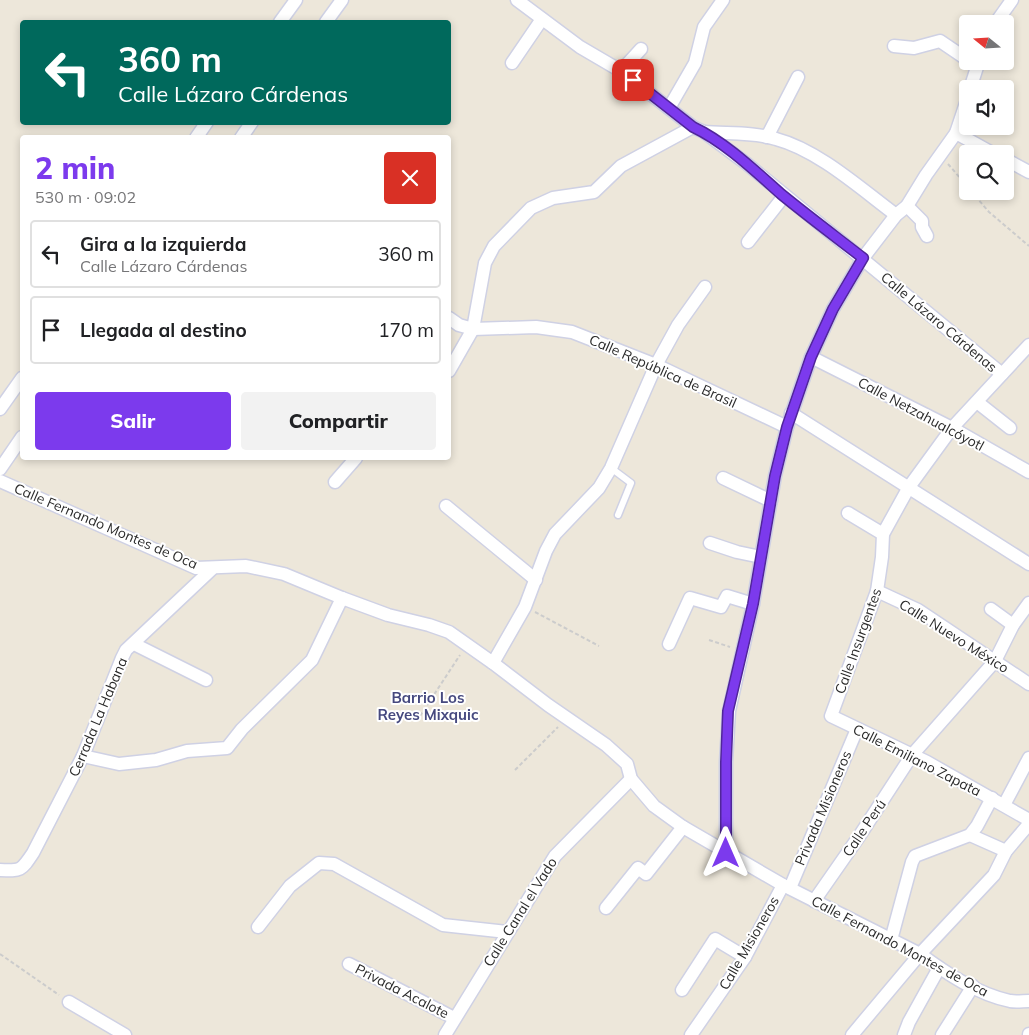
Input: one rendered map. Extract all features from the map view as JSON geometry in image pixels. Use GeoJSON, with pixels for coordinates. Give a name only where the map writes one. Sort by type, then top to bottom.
{"type":"FeatureCollection","features":[{"type":"Feature","properties":{"kind":"street"},"geometry":{"type":"LineString","coordinates":[[281,20],[296,0]]}},
{"type":"Feature","properties":{"kind":"street"},"geometry":{"type":"LineString","coordinates":[[327,20],[342,0]]}},
{"type":"Feature","properties":{"kind":"street","name":"Calle Lázaro Cárdenas"},"geometry":{"type":"LineString","coordinates":[[517,0],[580,47],[621,71],[747,164],[1002,374]]}},
{"type":"Feature","properties":{"kind":"street"},"geometry":{"type":"LineString","coordinates":[[669,108],[695,63],[704,26],[723,0]]}},
{"type":"Feature","properties":{"kind":"street"},"geometry":{"type":"LineString","coordinates":[[1001,15],[1010,1]]}},
{"type":"Feature","properties":{"kind":"street"},"geometry":{"type":"LineString","coordinates":[[512,63],[542,19]]}},
{"type":"Feature","properties":{"kind":"street"},"geometry":{"type":"LineString","coordinates":[[894,46],[914,48],[940,41],[959,53]]}},
{"type":"Feature","properties":{"kind":"street"},"geometry":{"type":"LineString","coordinates":[[621,71],[640,49]]}},
{"type":"Feature","properties":{"kind":"street"},"geometry":{"type":"LineString","coordinates":[[767,138],[798,77]]}},
{"type":"Feature","properties":{"kind":"street"},"geometry":{"type":"LineString","coordinates":[[726,853],[728,711],[753,604],[771,501],[791,413],[811,357],[833,309],[863,258],[896,215],[907,206],[926,175],[956,133],[959,124]]}},
{"type":"Feature","properties":{"kind":"street"},"geometry":{"type":"LineString","coordinates":[[451,367],[473,329],[485,263],[494,246],[531,208],[553,198],[594,192],[621,166],[699,129],[774,138],[786,142],[822,160],[896,215]]}},
{"type":"Feature","properties":{"kind":"street"},"geometry":{"type":"LineString","coordinates":[[956,133],[978,145]]}},
{"type":"Feature","properties":{"kind":"street"},"geometry":{"type":"LineString","coordinates":[[1014,164],[1029,172]]}},
{"type":"Feature","properties":{"kind":"street"},"geometry":{"type":"LineString","coordinates":[[748,242],[784,196]]}},
{"type":"Feature","properties":{"kind":"street"},"geometry":{"type":"LineString","coordinates":[[907,206],[918,215],[927,236]]}},
{"type":"Feature","properties":{"kind":"street"},"geometry":{"type":"LineString","coordinates":[[212,568],[246,566],[284,574],[388,615],[449,632],[493,663],[525,607],[546,551],[555,534],[599,488],[611,468],[656,365],[678,325],[705,288]]}},
{"type":"Feature","properties":{"kind":"street","name":"Calle República de Brasil"},"geometry":{"type":"LineString","coordinates":[[451,319],[473,329],[536,327],[572,332],[656,365],[787,427]]}},
{"type":"Feature","properties":{"kind":"street","name":"Calle Insurgentes"},"geometry":{"type":"LineString","coordinates":[[831,716],[878,590],[883,534],[909,487],[952,428],[1029,346]]}},
{"type":"Feature","properties":{"kind":"street","name":"Calle Netzahualcóyotl"},"geometry":{"type":"LineString","coordinates":[[811,357],[952,428],[1029,472]]}},
{"type":"Feature","properties":{"kind":"street"},"geometry":{"type":"LineString","coordinates":[[0,409],[20,381]]}},
{"type":"Feature","properties":{"kind":"street"},"geometry":{"type":"LineString","coordinates":[[977,402],[1010,428]]}},
{"type":"Feature","properties":{"kind":"street"},"geometry":{"type":"LineString","coordinates":[[791,413],[1029,564]]}},
{"type":"Feature","properties":{"kind":"street"},"geometry":{"type":"LineString","coordinates":[[0,469],[20,440]]}},
{"type":"Feature","properties":{"kind":"street"},"geometry":{"type":"LineString","coordinates":[[335,482],[354,460]]}},
{"type":"Feature","properties":{"kind":"street"},"geometry":{"type":"LineString","coordinates":[[723,478],[771,501]]}},
{"type":"Feature","properties":{"kind":"street","name":"Calle Fernando Montes de Oca"},"geometry":{"type":"LineString","coordinates":[[0,481],[196,568],[212,568]]}},
{"type":"Feature","properties":{"kind":"street"},"geometry":{"type":"LineString","coordinates":[[446,506],[536,580]]}},
{"type":"Feature","properties":{"kind":"street"},"geometry":{"type":"LineString","coordinates":[[848,513],[883,534]]}},
{"type":"Feature","properties":{"kind":"street"},"geometry":{"type":"LineString","coordinates":[[710,543],[737,552],[761,557]]}},
{"type":"Feature","properties":{"kind":"street","name":"Cerrada La Habana"},"geometry":{"type":"LineString","coordinates":[[0,870],[16,871],[25,866],[33,853],[83,756],[126,650],[212,568]]}},
{"type":"Feature","properties":{"kind":"street","name":"Calle Nuevo México"},"geometry":{"type":"LineString","coordinates":[[878,590],[918,610],[1029,684]]}},
{"type":"Feature","properties":{"kind":"street"},"geometry":{"type":"LineString","coordinates":[[669,644],[690,598],[721,607],[727,596],[753,604]]}},
{"type":"Feature","properties":{"kind":"street"},"geometry":{"type":"LineString","coordinates":[[83,756],[119,764],[156,760],[187,751],[227,748],[242,729],[312,660],[342,598]]}},
{"type":"Feature","properties":{"kind":"street","name":"Calle Perú"},"geometry":{"type":"LineString","coordinates":[[814,901],[912,755],[995,661],[1013,625],[1029,603]]}},
{"type":"Feature","properties":{"kind":"street"},"geometry":{"type":"LineString","coordinates":[[991,609],[1013,625]]}},
{"type":"Feature","properties":{"kind":"street"},"geometry":{"type":"LineString","coordinates":[[134,644],[206,680]]}},
{"type":"Feature","properties":{"kind":"street","name":"Calle Fernando Montes de Oca"},"geometry":{"type":"LineString","coordinates":[[493,663],[548,705],[606,745],[627,764],[631,779],[654,806],[682,827],[814,901],[920,954],[939,968],[992,996],[1011,1001],[1029,1002]]}},
{"type":"Feature","properties":{"kind":"street","name":"Calle Emiliano Zapata"},"geometry":{"type":"LineString","coordinates":[[831,716],[912,755],[992,798],[1029,822]]}},
{"type":"Feature","properties":{"kind":"street","name":"Privada Misioneros"},"geometry":{"type":"LineString","coordinates":[[786,886],[857,729]]}},
{"type":"Feature","properties":{"kind":"street"},"geometry":{"type":"LineString","coordinates":[[1004,805],[1025,776],[1029,758]]}},
{"type":"Feature","properties":{"kind":"street","name":"Calle Canal el Vado"},"geometry":{"type":"LineString","coordinates":[[445,1035],[555,856],[631,779]]}},
{"type":"Feature","properties":{"kind":"street"},"geometry":{"type":"LineString","coordinates":[[891,940],[912,862],[916,856],[970,835],[992,798]]}},
{"type":"Feature","properties":{"kind":"street"},"geometry":{"type":"LineString","coordinates":[[852,1035],[920,954],[994,875],[1006,851],[1029,822]]}},
{"type":"Feature","properties":{"kind":"street"},"geometry":{"type":"LineString","coordinates":[[606,908],[638,868],[646,874],[682,827]]}},
{"type":"Feature","properties":{"kind":"street"},"geometry":{"type":"LineString","coordinates":[[970,835],[1006,851]]}},
{"type":"Feature","properties":{"kind":"street"},"geometry":{"type":"LineString","coordinates":[[258,927],[290,886],[319,863],[334,864],[443,925],[507,932]]}},
{"type":"Feature","properties":{"kind":"street","name":"Calle Misioneros"},"geometry":{"type":"LineString","coordinates":[[691,1035],[745,958],[786,886]]}},
{"type":"Feature","properties":{"kind":"street"},"geometry":{"type":"LineString","coordinates":[[682,990],[715,939],[745,958]]}},
{"type":"Feature","properties":{"kind":"street","name":"Privada Acalote"},"geometry":{"type":"LineString","coordinates":[[349,964],[454,1018]]}},
{"type":"Feature","properties":{"kind":"street"},"geometry":{"type":"LineString","coordinates":[[904,1035],[909,1022],[939,968]]}},
{"type":"Feature","properties":{"kind":"street"},"geometry":{"type":"LineString","coordinates":[[942,1035],[973,986]]}},
{"type":"Feature","properties":{"kind":"street"},"geometry":{"type":"LineString","coordinates":[[69,1002],[125,1035]]}},
{"type":"Feature","properties":{"kind":"lane"},"geometry":{"type":"LineString","coordinates":[[611,468],[631,483],[618,515]]}},
{"type":"Feature","properties":{"kind":"path"},"geometry":{"type":"LineString","coordinates":[[941,156],[959,177]]}},
{"type":"Feature","properties":{"kind":"path"},"geometry":{"type":"LineString","coordinates":[[979,200],[989,212],[1029,246]]}},
{"type":"Feature","properties":{"kind":"path"},"geometry":{"type":"LineString","coordinates":[[525,607],[599,646]]}},
{"type":"Feature","properties":{"kind":"path"},"geometry":{"type":"LineString","coordinates":[[709,640],[741,651]]}},
{"type":"Feature","properties":{"kind":"path"},"geometry":{"type":"LineString","coordinates":[[420,716],[466,644]]}},
{"type":"Feature","properties":{"kind":"path"},"geometry":{"type":"LineString","coordinates":[[515,770],[567,717]]}},
{"type":"Feature","properties":{"kind":"path"},"geometry":{"type":"LineString","coordinates":[[0,954],[69,1002]]}},
{"type":"Feature","properties":{"kind":"district","name":"Barrio Los Reyes Mixquic"},"geometry":{"type":"Point","coordinates":[428,706]}},
{"type":"Feature","properties":{"kind":"route"},"geometry":{"type":"LineString","coordinates":[[633,80],[693,127],[704,132],[747,164],[784,196],[863,258],[833,309],[811,357],[791,413],[775,476],[753,604],[728,711],[726,853]]}}]}
